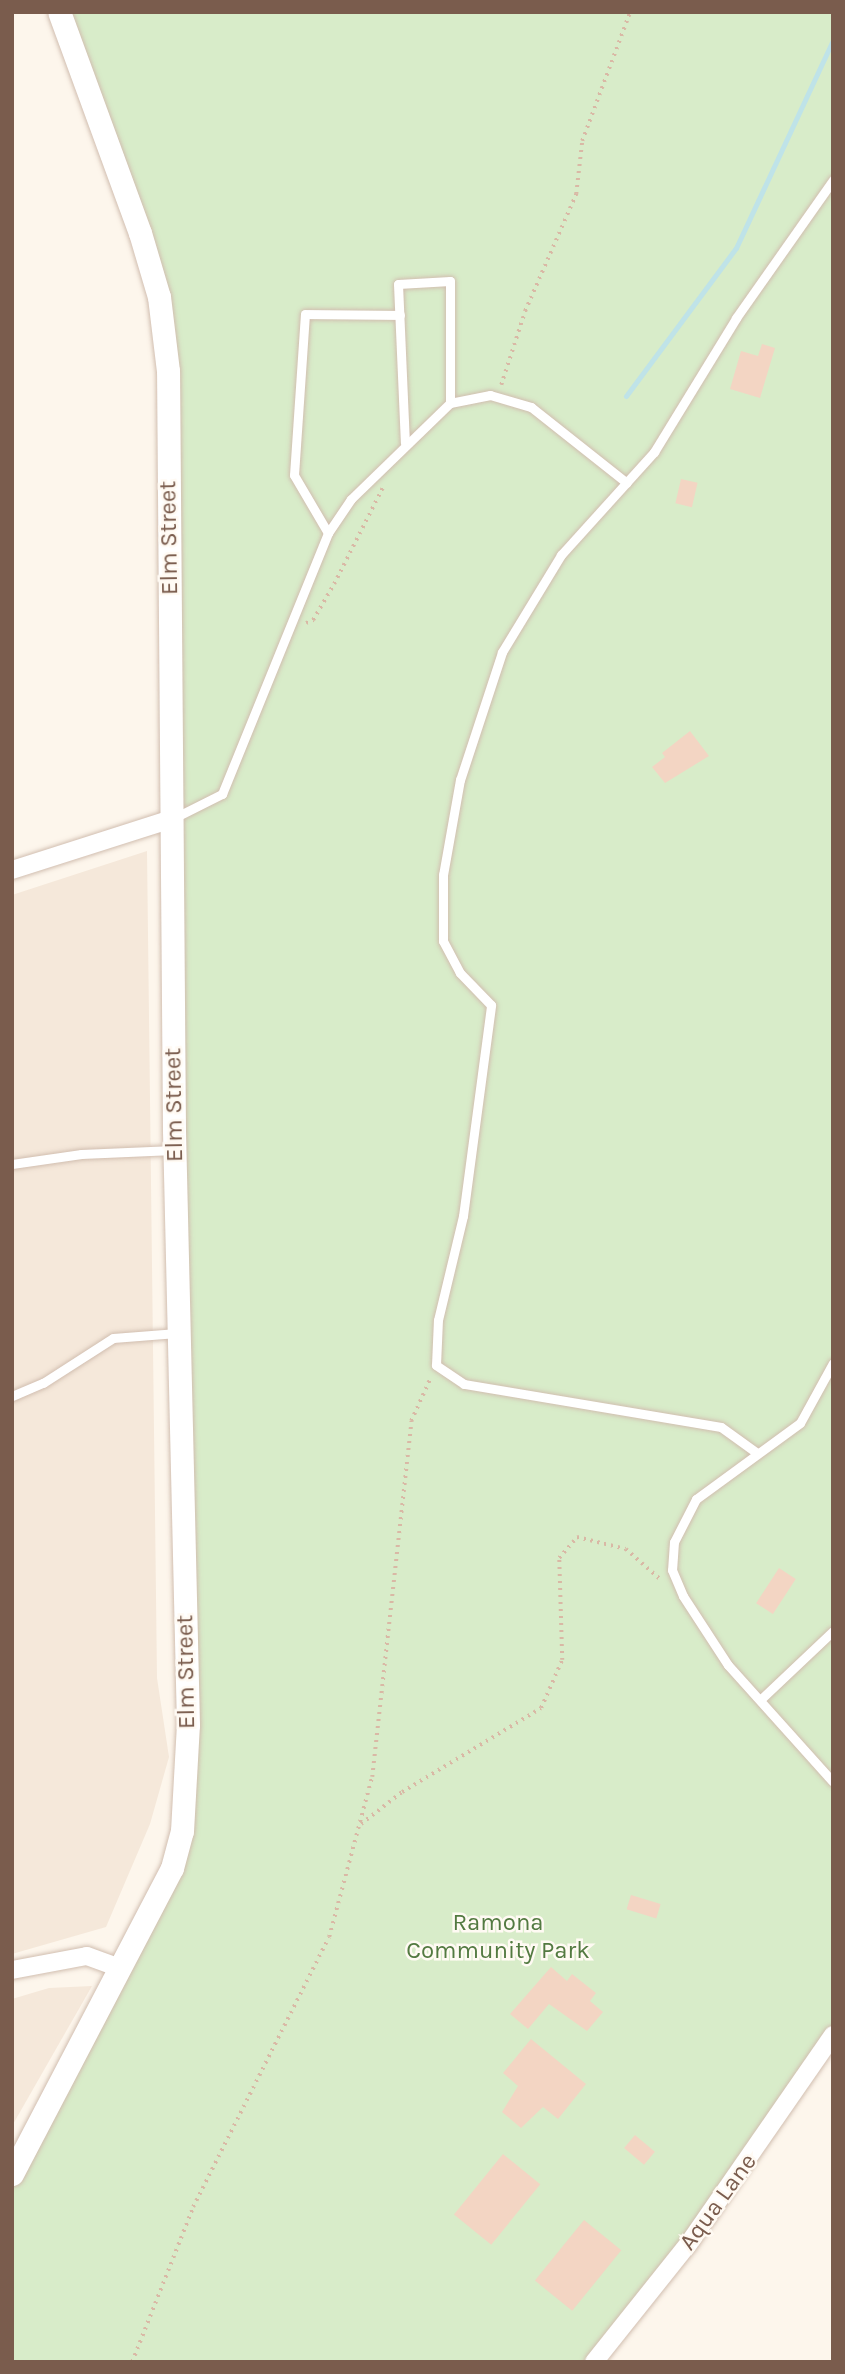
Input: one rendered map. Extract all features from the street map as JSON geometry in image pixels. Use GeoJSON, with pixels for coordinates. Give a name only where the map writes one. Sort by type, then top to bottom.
{"type":"FeatureCollection","features":[{"type":"Feature","properties":{"kind":"street","name":"Elm Street"},"geometry":{"type":"LineString","coordinates":[[12,2174],[172,1868],[182,1831],[188,1725],[174,1150],[168,371],[159,297],[59,12]]}},
{"type":"Feature","properties":{"kind":"street"},"geometry":{"type":"LineString","coordinates":[[12,870],[172,819]]}},
{"type":"Feature","properties":{"kind":"street"},"geometry":{"type":"LineString","coordinates":[[12,1970],[87,1956],[120,1968]]}},
{"type":"Feature","properties":{"kind":"street","name":"Aqua Lane"},"geometry":{"type":"LineString","coordinates":[[594,2362],[689,2243],[833,2035]]}},
{"type":"Feature","properties":{"kind":"lane"},"geometry":{"type":"LineString","coordinates":[[757,1453],[721,1427],[464,1384],[436,1365],[438,1320],[463,1216],[491,1004],[460,973],[443,941],[443,875],[460,780],[502,652],[561,555],[654,452],[736,318],[833,180]]}},
{"type":"Feature","properties":{"kind":"lane"},"geometry":{"type":"LineString","coordinates":[[405,443],[398,284],[450,281],[450,403]]}},
{"type":"Feature","properties":{"kind":"lane"},"geometry":{"type":"LineString","coordinates":[[328,533],[295,475],[304,314],[400,315]]}},
{"type":"Feature","properties":{"kind":"lane"},"geometry":{"type":"LineString","coordinates":[[172,819],[222,794],[328,533],[351,499],[405,443],[450,403],[498,397],[531,407],[627,482]]}},
{"type":"Feature","properties":{"kind":"lane"},"geometry":{"type":"LineString","coordinates":[[12,1164],[81,1154],[174,1150]]}},
{"type":"Feature","properties":{"kind":"lane"},"geometry":{"type":"LineString","coordinates":[[12,1396],[43,1383],[113,1338],[178,1333]]}},
{"type":"Feature","properties":{"kind":"lane"},"geometry":{"type":"LineString","coordinates":[[833,1363],[800,1423],[696,1499],[674,1542],[672,1570],[728,1665],[833,1782]]}},
{"type":"Feature","properties":{"kind":"lane"},"geometry":{"type":"LineString","coordinates":[[761,1700],[833,1631]]}},
{"type":"Feature","properties":{"kind":"path"},"geometry":{"type":"LineString","coordinates":[[498,397],[525,311],[576,194],[582,141],[630,12]]}},
{"type":"Feature","properties":{"kind":"path"},"geometry":{"type":"LineString","coordinates":[[288,630],[313,620],[383,487],[396,453]]}},
{"type":"Feature","properties":{"kind":"path"},"geometry":{"type":"LineString","coordinates":[[132,2362],[193,2207],[329,1937],[372,1777],[389,1655],[411,1421],[436,1365]]}},
{"type":"Feature","properties":{"kind":"path"},"geometry":{"type":"LineString","coordinates":[[359,1825],[402,1792],[541,1708],[562,1660],[559,1558],[577,1537],[626,1549],[664,1582],[676,1579]]}},
{"type":"Feature","properties":{"kind":"shaded area"},"geometry":{"type":"Polygon","coordinates":[[[147,851],[157,1678],[169,1757],[150,1824],[106,1927],[12,1954],[12,895],[147,851]]]}},
{"type":"Feature","properties":{"kind":"shaded area"},"geometry":{"type":"Polygon","coordinates":[[[92,1986],[12,2126],[12,1999],[49,1988],[92,1986]]]}},
{"type":"Feature","properties":{"kind":"green space","name":"Ramona Community Park"},"geometry":{"type":"Polygon","coordinates":[[[59,12],[833,12],[833,2048],[595,2362],[12,2362],[12,2178],[182,1831],[162,320],[59,12]]]}},
{"type":"Feature","properties":{"kind":"building"},"geometry":{"type":"Polygon","coordinates":[[[762,344],[775,348],[760,398],[730,389],[741,351],[758,356],[762,344]]]}},
{"type":"Feature","properties":{"kind":"building"},"geometry":{"type":"Polygon","coordinates":[[[681,479],[698,483],[692,507],[675,503],[681,479]]]}},
{"type":"Feature","properties":{"kind":"building"},"geometry":{"type":"Polygon","coordinates":[[[690,731],[709,756],[665,783],[652,767],[665,757],[662,753],[690,731]]]}},
{"type":"Feature","properties":{"kind":"building"},"geometry":{"type":"Polygon","coordinates":[[[779,1568],[796,1579],[773,1614],[756,1603],[779,1568]]]}},
{"type":"Feature","properties":{"kind":"building"},"geometry":{"type":"Polygon","coordinates":[[[631,1895],[661,1904],[656,1918],[627,1909],[631,1895]]]}},
{"type":"Feature","properties":{"kind":"building"},"geometry":{"type":"Polygon","coordinates":[[[551,1967],[567,1981],[572,1974],[596,1993],[590,2001],[603,2012],[587,2031],[549,2004],[528,2029],[510,2014],[551,1967]]]}},
{"type":"Feature","properties":{"kind":"building"},"geometry":{"type":"Polygon","coordinates":[[[531,2039],[586,2084],[558,2119],[543,2107],[521,2128],[502,2112],[518,2086],[503,2073],[531,2039]]]}},
{"type":"Feature","properties":{"kind":"building"},"geometry":{"type":"Polygon","coordinates":[[[635,2135],[655,2152],[644,2165],[624,2148],[635,2135]]]}},
{"type":"Feature","properties":{"kind":"building"},"geometry":{"type":"Polygon","coordinates":[[[503,2154],[540,2184],[491,2245],[454,2215],[503,2154]]]}},
{"type":"Feature","properties":{"kind":"building"},"geometry":{"type":"Polygon","coordinates":[[[584,2220],[621,2250],[572,2311],[535,2281],[584,2220]]]}},
{"type":"Feature","properties":{"kind":"waterway"},"geometry":{"type":"LineString","coordinates":[[626,396],[736,248],[833,40]]}}]}
